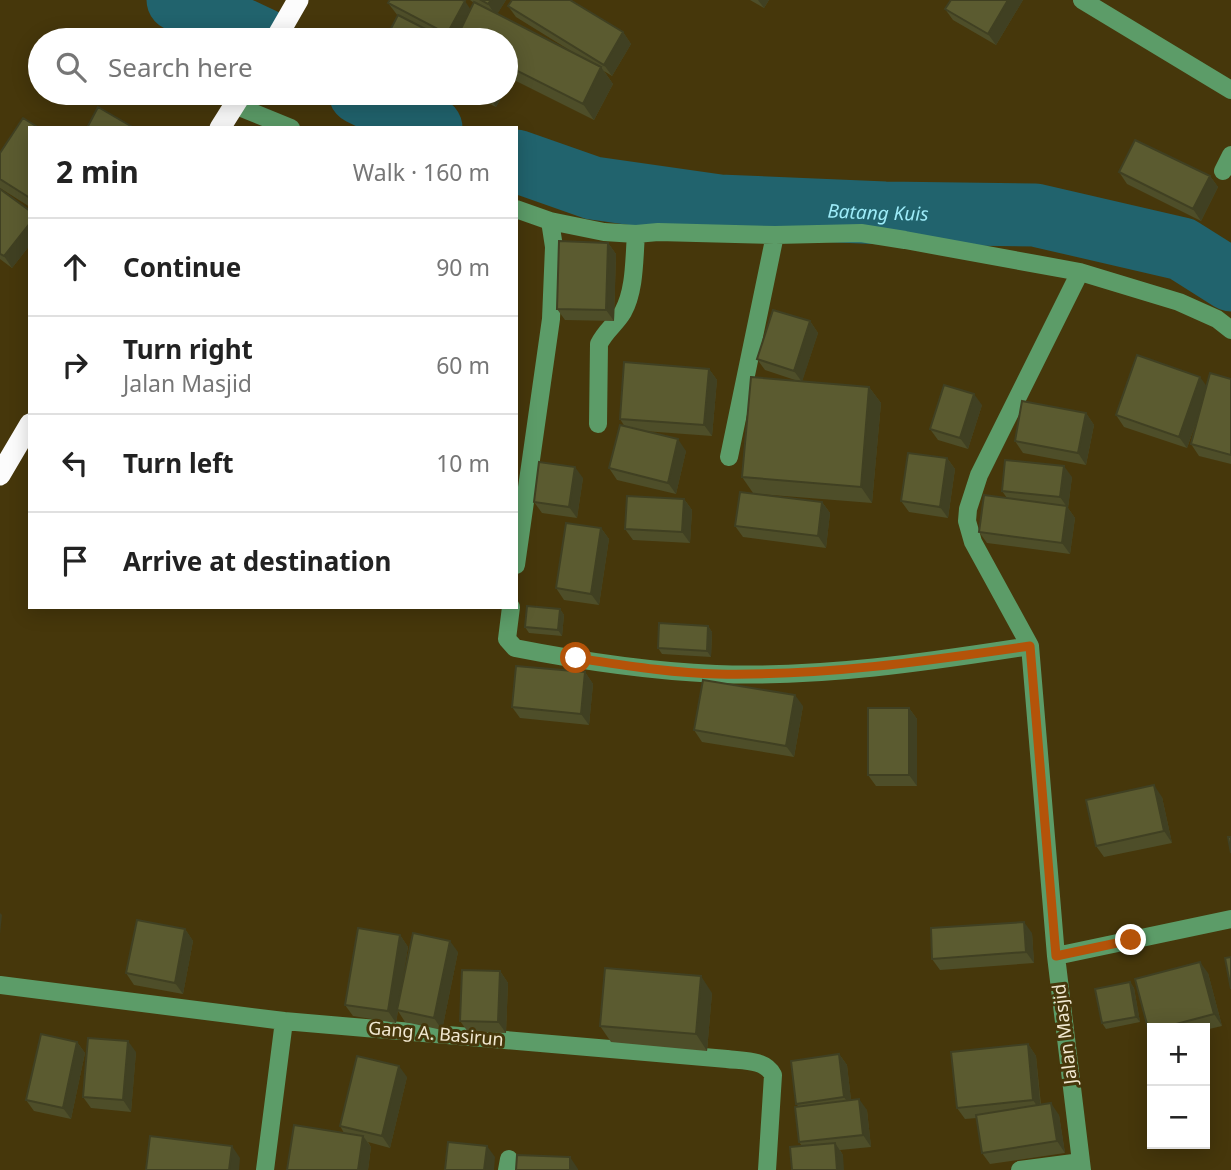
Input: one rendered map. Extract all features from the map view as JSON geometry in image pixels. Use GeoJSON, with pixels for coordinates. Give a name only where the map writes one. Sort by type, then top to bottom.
{"type":"FeatureCollection","features":[{"type":"Feature","properties":{"kind":"highway"},"geometry":{"type":"LineString","coordinates":[[282,28],[294,8]]}},
{"type":"Feature","properties":{"kind":"highway"},"geometry":{"type":"LineString","coordinates":[[221,126],[234,105]]}},
{"type":"Feature","properties":{"kind":"highway"},"geometry":{"type":"LineString","coordinates":[[0,475],[28,427]]}},
{"type":"Feature","properties":{"kind":"street"},"geometry":{"type":"LineString","coordinates":[[1082,0],[1231,90]]}},
{"type":"Feature","properties":{"kind":"street"},"geometry":{"type":"LineString","coordinates":[[249,105],[287,126]]}},
{"type":"Feature","properties":{"kind":"street"},"geometry":{"type":"LineString","coordinates":[[518,210],[550,221],[604,232],[775,235],[861,233],[1080,272],[1180,302],[1217,319],[1231,330]]}},
{"type":"Feature","properties":{"kind":"street"},"geometry":{"type":"LineString","coordinates":[[518,551],[551,319],[554,247],[550,221]]}},
{"type":"Feature","properties":{"kind":"street"},"geometry":{"type":"LineString","coordinates":[[598,424],[599,344],[604,333],[621,316],[627,303],[636,234]]}},
{"type":"Feature","properties":{"kind":"street"},"geometry":{"type":"LineString","coordinates":[[729,457],[775,235]]}},
{"type":"Feature","properties":{"kind":"street"},"geometry":{"type":"LineString","coordinates":[[511,609],[507,639],[515,648],[596,661],[717,674],[843,671],[1030,646],[973,542],[967,521],[968,509],[983,466],[1080,272]]}},
{"type":"Feature","properties":{"kind":"street","name":"Jalan Masjid"},"geometry":{"type":"LineString","coordinates":[[1030,646],[1056,956],[1082,1166]]}},
{"type":"Feature","properties":{"kind":"street"},"geometry":{"type":"LineString","coordinates":[[1056,956],[1231,919]]}},
{"type":"Feature","properties":{"kind":"street","name":"Gang A. Basirun"},"geometry":{"type":"LineString","coordinates":[[0,985],[284,1021],[764,1064],[771,1069],[773,1075],[767,1170]]}},
{"type":"Feature","properties":{"kind":"street"},"geometry":{"type":"LineString","coordinates":[[265,1170],[284,1021]]}},
{"type":"Feature","properties":{"kind":"street"},"geometry":{"type":"LineString","coordinates":[[1020,1170],[1082,1166]]}},
{"type":"Feature","properties":{"kind":"building"},"geometry":{"type":"Polygon","coordinates":[[[390,0],[465,1],[450,28],[436,28],[388,3],[390,0]]]}},
{"type":"Feature","properties":{"kind":"building"},"geometry":{"type":"Polygon","coordinates":[[[512,0],[570,0],[623,32],[604,65],[508,6],[512,0]]]}},
{"type":"Feature","properties":{"kind":"building"},"geometry":{"type":"Polygon","coordinates":[[[951,0],[1008,0],[988,34],[945,9],[951,0]]]}},
{"type":"Feature","properties":{"kind":"building"},"geometry":{"type":"Polygon","coordinates":[[[474,2],[601,67],[583,104],[518,71],[518,28],[461,28],[474,2]]]}},
{"type":"Feature","properties":{"kind":"building"},"geometry":{"type":"Polygon","coordinates":[[[398,15],[423,28],[391,28],[398,15]]]}},
{"type":"Feature","properties":{"kind":"building"},"geometry":{"type":"Polygon","coordinates":[[[98,107],[131,126],[88,126],[98,107]]]}},
{"type":"Feature","properties":{"kind":"building"},"geometry":{"type":"Polygon","coordinates":[[[23,118],[36,126],[28,126],[28,197],[0,179],[0,153],[23,118]]]}},
{"type":"Feature","properties":{"kind":"building"},"geometry":{"type":"Polygon","coordinates":[[[1135,140],[1210,176],[1193,209],[1119,172],[1135,140]]]}},
{"type":"Feature","properties":{"kind":"building"},"geometry":{"type":"Polygon","coordinates":[[[0,189],[28,210],[28,226],[4,256],[0,254],[0,189]]]}},
{"type":"Feature","properties":{"kind":"building"},"geometry":{"type":"Polygon","coordinates":[[[559,241],[608,243],[606,310],[557,309],[559,241]]]}},
{"type":"Feature","properties":{"kind":"building"},"geometry":{"type":"Polygon","coordinates":[[[773,310],[810,321],[794,371],[757,359],[773,310]]]}},
{"type":"Feature","properties":{"kind":"building"},"geometry":{"type":"Polygon","coordinates":[[[1137,355],[1200,377],[1179,437],[1116,415],[1137,355]]]}},
{"type":"Feature","properties":{"kind":"building"},"geometry":{"type":"Polygon","coordinates":[[[624,362],[709,369],[704,425],[620,419],[624,362]]]}},
{"type":"Feature","properties":{"kind":"building"},"geometry":{"type":"Polygon","coordinates":[[[1210,373],[1231,379],[1231,455],[1191,444],[1210,373]]]}},
{"type":"Feature","properties":{"kind":"building"},"geometry":{"type":"Polygon","coordinates":[[[751,377],[869,387],[861,487],[742,477],[751,377]]]}},
{"type":"Feature","properties":{"kind":"building"},"geometry":{"type":"Polygon","coordinates":[[[944,385],[974,394],[960,438],[930,429],[944,385]]]}},
{"type":"Feature","properties":{"kind":"building"},"geometry":{"type":"Polygon","coordinates":[[[1022,401],[1086,413],[1078,453],[1015,441],[1022,401]]]}},
{"type":"Feature","properties":{"kind":"building"},"geometry":{"type":"Polygon","coordinates":[[[620,425],[678,439],[668,483],[609,468],[620,425]]]}},
{"type":"Feature","properties":{"kind":"building"},"geometry":{"type":"Polygon","coordinates":[[[908,453],[947,458],[940,507],[901,501],[908,453]]]}},
{"type":"Feature","properties":{"kind":"building"},"geometry":{"type":"Polygon","coordinates":[[[1005,460],[1064,466],[1060,497],[1002,491],[1005,460]]]}},
{"type":"Feature","properties":{"kind":"building"},"geometry":{"type":"Polygon","coordinates":[[[539,462],[575,467],[569,507],[534,502],[539,462]]]}},
{"type":"Feature","properties":{"kind":"building"},"geometry":{"type":"Polygon","coordinates":[[[740,492],[822,502],[818,536],[735,526],[740,492]]]}},
{"type":"Feature","properties":{"kind":"building"},"geometry":{"type":"Polygon","coordinates":[[[984,495],[1067,506],[1062,543],[979,532],[984,495]]]}},
{"type":"Feature","properties":{"kind":"building"},"geometry":{"type":"Polygon","coordinates":[[[627,496],[684,499],[682,532],[625,529],[627,496]]]}},
{"type":"Feature","properties":{"kind":"building"},"geometry":{"type":"Polygon","coordinates":[[[566,523],[601,528],[591,594],[556,588],[566,523]]]}},
{"type":"Feature","properties":{"kind":"building"},"geometry":{"type":"Polygon","coordinates":[[[527,606],[560,609],[558,630],[525,627],[527,606]]]}},
{"type":"Feature","properties":{"kind":"building"},"geometry":{"type":"Polygon","coordinates":[[[659,623],[708,626],[707,651],[658,648],[659,623]]]}},
{"type":"Feature","properties":{"kind":"building"},"geometry":{"type":"Polygon","coordinates":[[[516,666],[585,672],[581,714],[512,707],[516,666]]]}},
{"type":"Feature","properties":{"kind":"building"},"geometry":{"type":"Polygon","coordinates":[[[703,680],[795,695],[786,746],[694,730],[703,680]]]}},
{"type":"Feature","properties":{"kind":"building"},"geometry":{"type":"Polygon","coordinates":[[[868,708],[909,708],[909,775],[868,775],[868,708]]]}},
{"type":"Feature","properties":{"kind":"building"},"geometry":{"type":"Polygon","coordinates":[[[1154,785],[1164,831],[1096,846],[1086,800],[1154,785]]]}},
{"type":"Feature","properties":{"kind":"building"},"geometry":{"type":"Polygon","coordinates":[[[137,920],[185,929],[175,983],[126,973],[137,920]]]}},
{"type":"Feature","properties":{"kind":"building"},"geometry":{"type":"Polygon","coordinates":[[[1024,922],[1026,952],[932,959],[931,928],[1024,922]]]}},
{"type":"Feature","properties":{"kind":"building"},"geometry":{"type":"Polygon","coordinates":[[[358,928],[400,935],[388,1011],[345,1005],[358,928]]]}},
{"type":"Feature","properties":{"kind":"building"},"geometry":{"type":"Polygon","coordinates":[[[413,933],[450,941],[434,1018],[397,1010],[413,933]]]}},
{"type":"Feature","properties":{"kind":"building"},"geometry":{"type":"Polygon","coordinates":[[[1231,957],[1231,989],[1225,958],[1231,957]]]}},
{"type":"Feature","properties":{"kind":"building"},"geometry":{"type":"Polygon","coordinates":[[[1200,962],[1214,1014],[1180,1023],[1147,1024],[1135,979],[1200,962]]]}},
{"type":"Feature","properties":{"kind":"building"},"geometry":{"type":"Polygon","coordinates":[[[605,968],[701,976],[696,1034],[600,1026],[605,968]]]}},
{"type":"Feature","properties":{"kind":"building"},"geometry":{"type":"Polygon","coordinates":[[[462,970],[500,971],[498,1022],[460,1021],[462,970]]]}},
{"type":"Feature","properties":{"kind":"building"},"geometry":{"type":"Polygon","coordinates":[[[1130,982],[1136,1017],[1102,1023],[1095,989],[1130,982]]]}},
{"type":"Feature","properties":{"kind":"building"},"geometry":{"type":"Polygon","coordinates":[[[41,1034],[77,1042],[63,1108],[26,1100],[41,1034]]]}},
{"type":"Feature","properties":{"kind":"building"},"geometry":{"type":"Polygon","coordinates":[[[88,1038],[128,1041],[123,1100],[83,1097],[88,1038]]]}},
{"type":"Feature","properties":{"kind":"building"},"geometry":{"type":"Polygon","coordinates":[[[1028,1044],[1033,1100],[957,1108],[951,1052],[1028,1044]]]}},
{"type":"Feature","properties":{"kind":"building"},"geometry":{"type":"Polygon","coordinates":[[[839,1054],[844,1097],[796,1104],[791,1061],[839,1054]]]}},
{"type":"Feature","properties":{"kind":"building"},"geometry":{"type":"Polygon","coordinates":[[[357,1056],[399,1066],[382,1136],[340,1126],[357,1056]]]}},
{"type":"Feature","properties":{"kind":"building"},"geometry":{"type":"Polygon","coordinates":[[[859,1099],[863,1135],[799,1142],[795,1107],[859,1099]]]}},
{"type":"Feature","properties":{"kind":"building"},"geometry":{"type":"Polygon","coordinates":[[[1051,1103],[1057,1141],[982,1153],[976,1115],[1051,1103]]]}},
{"type":"Feature","properties":{"kind":"building"},"geometry":{"type":"Polygon","coordinates":[[[294,1125],[363,1136],[358,1170],[287,1170],[294,1125]]]}},
{"type":"Feature","properties":{"kind":"building"},"geometry":{"type":"Polygon","coordinates":[[[150,1136],[232,1146],[229,1170],[146,1170],[150,1136]]]}},
{"type":"Feature","properties":{"kind":"building"},"geometry":{"type":"Polygon","coordinates":[[[448,1142],[487,1146],[484,1170],[445,1170],[448,1142]]]}},
{"type":"Feature","properties":{"kind":"building"},"geometry":{"type":"Polygon","coordinates":[[[835,1143],[837,1170],[792,1170],[790,1147],[835,1143]]]}},
{"type":"Feature","properties":{"kind":"building"},"geometry":{"type":"Polygon","coordinates":[[[517,1155],[570,1157],[570,1170],[516,1170],[517,1155]]]}},
{"type":"Feature","properties":{"kind":"waterway","name":"Batang Kuis"},"geometry":{"type":"LineString","coordinates":[[178,0],[238,28]]}},
{"type":"Feature","properties":{"kind":"waterway","name":"Batang Kuis"},"geometry":{"type":"LineString","coordinates":[[384,105],[427,126]]}},
{"type":"Feature","properties":{"kind":"waterway","name":"Batang Kuis"},"geometry":{"type":"LineString","coordinates":[[518,162],[593,188],[719,206],[885,213],[1035,215],[1182,249],[1231,280]]}},
{"type":"Feature","properties":{"kind":"route"},"geometry":{"type":"LineString","coordinates":[[576,658],[717,674],[843,671],[1030,646],[1056,956],[1131,940]]}}]}
